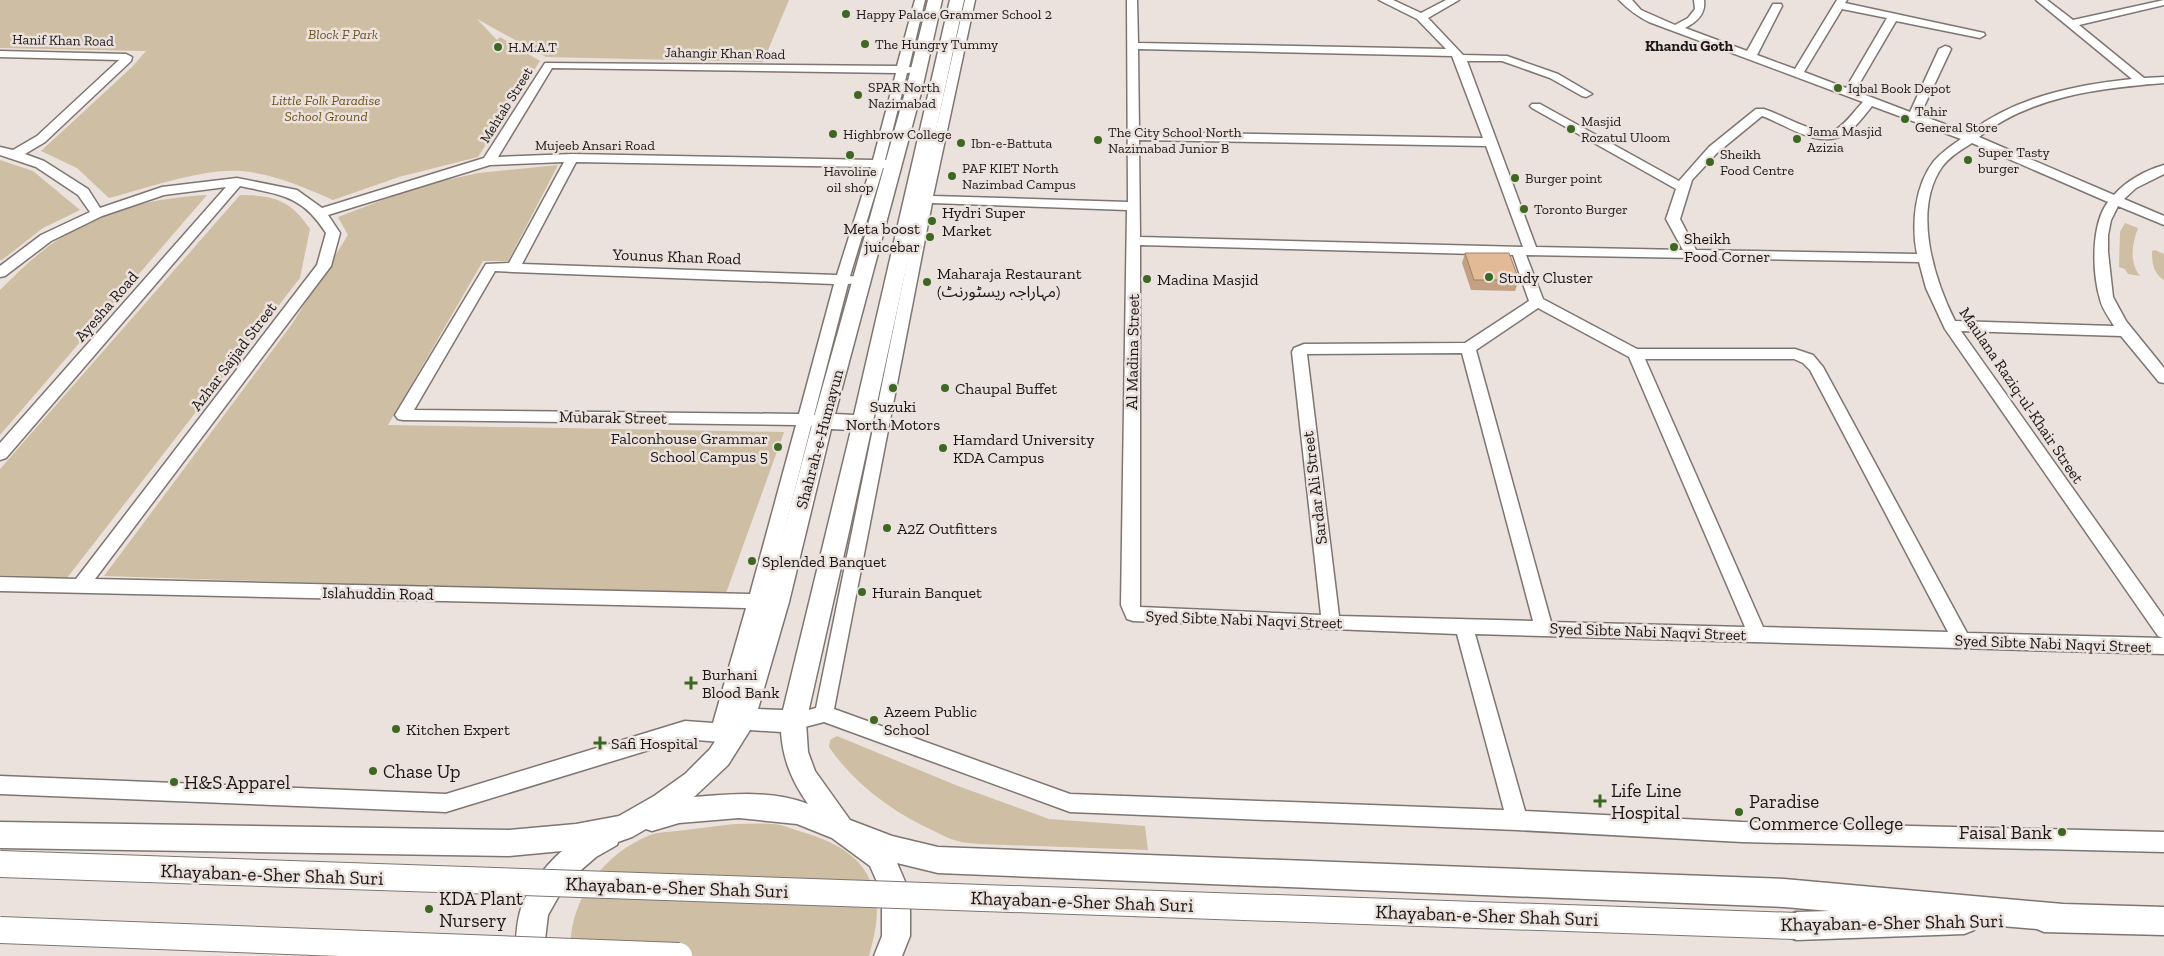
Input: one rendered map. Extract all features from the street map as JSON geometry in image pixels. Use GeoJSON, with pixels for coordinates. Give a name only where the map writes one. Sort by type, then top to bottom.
{"type":"FeatureCollection","features":[{"type":"Feature","properties":{"kind":"main road","name":"Shahrah-e-Humayun"},"geometry":{"type":"LineString","coordinates":[[623,828],[663,805],[694,782],[719,757],[733,728],[813,420],[910,70],[935,0]]}},
{"type":"Feature","properties":{"kind":"main road"},"geometry":{"type":"LineString","coordinates":[[888,956],[896,936],[896,893],[880,857],[841,828],[805,778],[795,752],[793,722],[862,423],[919,200],[957,0]]}},
{"type":"Feature","properties":{"kind":"main road"},"geometry":{"type":"LineString","coordinates":[[813,420],[862,423]]}},
{"type":"Feature","properties":{"kind":"main road"},"geometry":{"type":"LineString","coordinates":[[733,728],[793,722]]}},
{"type":"Feature","properties":{"kind":"main road"},"geometry":{"type":"LineString","coordinates":[[0,835],[509,843],[576,837],[623,828],[679,812],[738,806],[797,812],[892,849],[938,860],[1784,893],[2059,917]]}},
{"type":"Feature","properties":{"kind":"main road"},"geometry":{"type":"LineString","coordinates":[[529,956],[534,912],[556,874],[586,848],[623,828]]}},
{"type":"Feature","properties":{"kind":"main road","name":"Khayaban-e-Sher Shah Suri"},"geometry":{"type":"LineString","coordinates":[[0,864],[1796,926],[2059,917],[2164,921]]}},
{"type":"Feature","properties":{"kind":"main road"},"geometry":{"type":"LineString","coordinates":[[0,930],[679,956]]}},
{"type":"Feature","properties":{"kind":"street"},"geometry":{"type":"LineString","coordinates":[[910,70],[920,0]]}},
{"type":"Feature","properties":{"kind":"street"},"geometry":{"type":"LineString","coordinates":[[824,714],[919,200],[970,0]]}},
{"type":"Feature","properties":{"kind":"street","name":"Al Madina Street"},"geometry":{"type":"LineString","coordinates":[[1132,0],[1134,206],[1130,605],[1133,614]]}},
{"type":"Feature","properties":{"kind":"street"},"geometry":{"type":"LineString","coordinates":[[1384,0],[1422,17],[1457,56],[1491,142],[1525,251],[1537,302],[1635,354],[1795,354],[1808,359],[1816,366],[1962,640]]}},
{"type":"Feature","properties":{"kind":"street"},"geometry":{"type":"LineString","coordinates":[[1422,17],[1454,0]]}},
{"type":"Feature","properties":{"kind":"street"},"geometry":{"type":"LineString","coordinates":[[1624,0],[1630,3],[1637,12],[1675,29],[1970,138],[2164,221]]}},
{"type":"Feature","properties":{"kind":"street"},"geometry":{"type":"LineString","coordinates":[[1675,29],[1692,20],[1700,9],[1699,0]]}},
{"type":"Feature","properties":{"kind":"street"},"geometry":{"type":"LineString","coordinates":[[2041,0],[2142,82]]}},
{"type":"Feature","properties":{"kind":"street"},"geometry":{"type":"LineString","coordinates":[[1797,74],[1840,2],[1893,17],[1980,35]]}},
{"type":"Feature","properties":{"kind":"street"},"geometry":{"type":"LineString","coordinates":[[2071,24],[2147,2],[2164,2]]}},
{"type":"Feature","properties":{"kind":"street"},"geometry":{"type":"LineString","coordinates":[[1750,56],[1777,6]]}},
{"type":"Feature","properties":{"kind":"street"},"geometry":{"type":"LineString","coordinates":[[1848,94],[1893,17]]}},
{"type":"Feature","properties":{"kind":"street"},"geometry":{"type":"LineString","coordinates":[[1132,46],[1503,58],[1554,76],[1586,94]]}},
{"type":"Feature","properties":{"kind":"street"},"geometry":{"type":"LineString","coordinates":[[1913,118],[1944,49]]}},
{"type":"Feature","properties":{"kind":"street","name":"Hanif Khan Road"},"geometry":{"type":"LineString","coordinates":[[0,54],[126,57],[127,60],[41,139],[15,154]]}},
{"type":"Feature","properties":{"kind":"street","name":"Jahangir Khan Road"},"geometry":{"type":"LineString","coordinates":[[549,65],[910,70]]}},
{"type":"Feature","properties":{"kind":"street","name":"Mehtab Street"},"geometry":{"type":"LineString","coordinates":[[489,160],[549,65]]}},
{"type":"Feature","properties":{"kind":"street","name":"Maulana Raziq-ul-Khair Street"},"geometry":{"type":"LineString","coordinates":[[2164,80],[2056,96],[2027,105],[1992,122],[1951,151],[1935,169],[1926,193],[1922,220],[1923,258],[1936,297],[1950,326],[2164,631]]}},
{"type":"Feature","properties":{"kind":"street"},"geometry":{"type":"LineString","coordinates":[[1692,254],[1673,220],[1686,179],[1713,150],[1760,111],[1808,132],[1830,136],[1841,132],[1869,102]]}},
{"type":"Feature","properties":{"kind":"street"},"geometry":{"type":"LineString","coordinates":[[1536,106],[1683,188]]}},
{"type":"Feature","properties":{"kind":"street"},"geometry":{"type":"LineString","coordinates":[[1133,136],[1491,142]]}},
{"type":"Feature","properties":{"kind":"street"},"geometry":{"type":"LineString","coordinates":[[0,151],[15,154],[40,164],[83,192],[97,213]]}},
{"type":"Feature","properties":{"kind":"street"},"geometry":{"type":"LineString","coordinates":[[513,268],[572,158]]}},
{"type":"Feature","properties":{"kind":"street","name":"Mujeeb Ansari Road"},"geometry":{"type":"LineString","coordinates":[[320,213],[489,160],[572,158],[885,164]]}},
{"type":"Feature","properties":{"kind":"street"},"geometry":{"type":"LineString","coordinates":[[2164,169],[2130,184],[2114,200],[2108,210],[2102,235],[2102,267],[2108,304],[2126,331],[2164,378]]}},
{"type":"Feature","properties":{"kind":"street","name":"Azhar Sajjad Street"},"geometry":{"type":"LineString","coordinates":[[0,274],[46,238],[97,213],[162,191],[238,182],[292,192],[320,213],[333,234],[324,266],[80,586]]}},
{"type":"Feature","properties":{"kind":"street","name":"Ayesha Road"},"geometry":{"type":"LineString","coordinates":[[0,454],[238,182]]}},
{"type":"Feature","properties":{"kind":"street"},"geometry":{"type":"LineString","coordinates":[[919,200],[1134,206]]}},
{"type":"Feature","properties":{"kind":"street"},"geometry":{"type":"LineString","coordinates":[[1133,241],[1525,251],[1923,258]]}},
{"type":"Feature","properties":{"kind":"street","name":"Younus Khan Road"},"geometry":{"type":"LineString","coordinates":[[403,415],[491,267],[852,280]]}},
{"type":"Feature","properties":{"kind":"street"},"geometry":{"type":"LineString","coordinates":[[1537,302],[1468,348],[1544,628]]}},
{"type":"Feature","properties":{"kind":"street"},"geometry":{"type":"LineString","coordinates":[[1950,326],[2126,331]]}},
{"type":"Feature","properties":{"kind":"street","name":"Sardar Ali Street"},"geometry":{"type":"LineString","coordinates":[[1331,623],[1299,352],[1304,349],[1468,348]]}},
{"type":"Feature","properties":{"kind":"street"},"geometry":{"type":"LineString","coordinates":[[1635,354],[1757,634]]}},
{"type":"Feature","properties":{"kind":"street","name":"Mubarak Street"},"geometry":{"type":"LineString","coordinates":[[403,415],[813,420]]}},
{"type":"Feature","properties":{"kind":"street","name":"Islahuddin Road"},"geometry":{"type":"LineString","coordinates":[[0,584],[767,602]]}},
{"type":"Feature","properties":{"kind":"street","name":"Syed Sibte Nabi Naqvi Street"},"geometry":{"type":"LineString","coordinates":[[1133,614],[1331,623],[2164,646]]}},
{"type":"Feature","properties":{"kind":"street"},"geometry":{"type":"LineString","coordinates":[[1464,626],[1517,820]]}},
{"type":"Feature","properties":{"kind":"street"},"geometry":{"type":"LineString","coordinates":[[793,722],[824,714],[1070,803],[1517,820],[1742,832],[2164,842]]}},
{"type":"Feature","properties":{"kind":"street"},"geometry":{"type":"LineString","coordinates":[[0,785],[446,803],[685,730],[733,728]]}},
{"type":"Feature","properties":{"kind":"green space"},"geometry":{"type":"Polygon","coordinates":[[[0,0],[789,0],[763,62],[546,57],[477,19],[497,40],[500,37],[540,61],[478,157],[399,177],[333,200],[277,178],[241,171],[226,171],[192,176],[109,198],[77,168],[41,151],[132,67],[146,51],[0,48],[0,0]]]}},
{"type":"Feature","properties":{"kind":"green space"},"geometry":{"type":"Polygon","coordinates":[[[0,160],[33,171],[80,210],[43,228],[2,260],[0,260],[0,160]]]}},
{"type":"Feature","properties":{"kind":"green space"},"geometry":{"type":"Polygon","coordinates":[[[558,165],[508,261],[483,261],[388,425],[784,432],[725,596],[104,576],[292,324],[348,235],[338,217],[422,185],[479,173],[558,165]]]}},
{"type":"Feature","properties":{"kind":"green space"},"geometry":{"type":"Polygon","coordinates":[[[207,195],[0,435],[0,290],[41,252],[68,233],[100,217],[135,206],[171,198],[207,195]]]}},
{"type":"Feature","properties":{"kind":"green space"},"geometry":{"type":"Polygon","coordinates":[[[240,195],[262,196],[280,201],[296,211],[303,219],[310,229],[300,278],[67,578],[0,575],[0,469],[240,195]]]}},
{"type":"Feature","properties":{"kind":"green space"},"geometry":{"type":"Polygon","coordinates":[[[2125,223],[2138,228],[2134,240],[2133,259],[2140,276],[2128,274],[2125,269],[2119,267],[2120,232],[2125,223]]]}},
{"type":"Feature","properties":{"kind":"green space"},"geometry":{"type":"Polygon","coordinates":[[[2155,250],[2164,254],[2164,280],[2157,274],[2154,267],[2152,251],[2155,250]]]}},
{"type":"Feature","properties":{"kind":"green space"},"geometry":{"type":"Polygon","coordinates":[[[837,736],[958,786],[1049,819],[1145,826],[1148,850],[979,844],[952,839],[905,816],[863,786],[839,761],[829,747],[830,740],[837,736]]]}},
{"type":"Feature","properties":{"kind":"green space"},"geometry":{"type":"Polygon","coordinates":[[[734,824],[776,824],[828,841],[850,854],[867,873],[876,900],[876,928],[869,956],[571,956],[574,918],[581,900],[603,868],[617,855],[653,834],[734,824]]]}},
{"type":"Feature","properties":{"kind":"building"},"geometry":{"type":"Polygon","coordinates":[[[1465,253],[1509,253],[1519,280],[1474,280],[1465,253]]]}},
{"type":"Feature","properties":{"kind":"place","name":"Happy Palace Grammer School 2"},"geometry":{"type":"Point","coordinates":[846,14]}},
{"type":"Feature","properties":{"kind":"place","name":"The Hungry Tummy"},"geometry":{"type":"Point","coordinates":[865,44]}},
{"type":"Feature","properties":{"kind":"place","name":"H.M.A.T"},"geometry":{"type":"Point","coordinates":[498,47]}},
{"type":"Feature","properties":{"kind":"place","name":"Iqbal Book Depot"},"geometry":{"type":"Point","coordinates":[1838,88]}},
{"type":"Feature","properties":{"kind":"place","name":"SPAR North Nazimabad"},"geometry":{"type":"Point","coordinates":[858,95]}},
{"type":"Feature","properties":{"kind":"place","name":"Tahir General Store"},"geometry":{"type":"Point","coordinates":[1905,119]}},
{"type":"Feature","properties":{"kind":"place","name":"Masjid Rozatul Uloom"},"geometry":{"type":"Point","coordinates":[1571,129]}},
{"type":"Feature","properties":{"kind":"place","name":"Highbrow College"},"geometry":{"type":"Point","coordinates":[833,134]}},
{"type":"Feature","properties":{"kind":"place","name":"Jama Masjid Azizia"},"geometry":{"type":"Point","coordinates":[1797,139]}},
{"type":"Feature","properties":{"kind":"place","name":"The City School North Nazimabad Junior B"},"geometry":{"type":"Point","coordinates":[1098,140]}},
{"type":"Feature","properties":{"kind":"place","name":"Ibn-e-Battuta"},"geometry":{"type":"Point","coordinates":[961,143]}},
{"type":"Feature","properties":{"kind":"place","name":"Havoline oil shop"},"geometry":{"type":"Point","coordinates":[850,155]}},
{"type":"Feature","properties":{"kind":"place","name":"Super Tasty burger"},"geometry":{"type":"Point","coordinates":[1968,160]}},
{"type":"Feature","properties":{"kind":"place","name":"Sheikh Food Centre"},"geometry":{"type":"Point","coordinates":[1710,162]}},
{"type":"Feature","properties":{"kind":"place","name":"PAF KIET North Nazimbad Campus"},"geometry":{"type":"Point","coordinates":[952,176]}},
{"type":"Feature","properties":{"kind":"place","name":"Burger point"},"geometry":{"type":"Point","coordinates":[1515,178]}},
{"type":"Feature","properties":{"kind":"place","name":"Toronto Burger"},"geometry":{"type":"Point","coordinates":[1524,209]}},
{"type":"Feature","properties":{"kind":"place","name":"Hydri Super Market"},"geometry":{"type":"Point","coordinates":[932,221]}},
{"type":"Feature","properties":{"kind":"place","name":"Meta boost juicebar"},"geometry":{"type":"Point","coordinates":[930,237]}},
{"type":"Feature","properties":{"kind":"place","name":"Sheikh Food Corner"},"geometry":{"type":"Point","coordinates":[1674,247]}},
{"type":"Feature","properties":{"kind":"place","name":"Study Cluster"},"geometry":{"type":"Point","coordinates":[1489,277]}},
{"type":"Feature","properties":{"kind":"place","name":"Madina Masjid"},"geometry":{"type":"Point","coordinates":[1147,279]}},
{"type":"Feature","properties":{"kind":"place","name":"Maharaja Restaurant (مہاراجہ ریسٹورنٹ)"},"geometry":{"type":"Point","coordinates":[927,282]}},
{"type":"Feature","properties":{"kind":"place","name":"Suzuki North Motors"},"geometry":{"type":"Point","coordinates":[893,388]}},
{"type":"Feature","properties":{"kind":"place","name":"Chaupal Buffet"},"geometry":{"type":"Point","coordinates":[945,388]}},
{"type":"Feature","properties":{"kind":"place","name":"Falconhouse Grammar School Campus 5"},"geometry":{"type":"Point","coordinates":[778,447]}},
{"type":"Feature","properties":{"kind":"place","name":"Hamdard University KDA Campus"},"geometry":{"type":"Point","coordinates":[943,448]}},
{"type":"Feature","properties":{"kind":"place","name":"A2Z Outfitters"},"geometry":{"type":"Point","coordinates":[887,528]}},
{"type":"Feature","properties":{"kind":"place","name":"Splended Banquet"},"geometry":{"type":"Point","coordinates":[752,561]}},
{"type":"Feature","properties":{"kind":"place","name":"Hurain Banquet"},"geometry":{"type":"Point","coordinates":[862,592]}},
{"type":"Feature","properties":{"kind":"place","name":"Burhani Blood Bank"},"geometry":{"type":"Point","coordinates":[691,683]}},
{"type":"Feature","properties":{"kind":"place","name":"Azeem Public School"},"geometry":{"type":"Point","coordinates":[874,720]}},
{"type":"Feature","properties":{"kind":"place","name":"Kitchen Expert"},"geometry":{"type":"Point","coordinates":[396,729]}},
{"type":"Feature","properties":{"kind":"place","name":"Safi Hospital"},"geometry":{"type":"Point","coordinates":[600,743]}},
{"type":"Feature","properties":{"kind":"place","name":"Chase Up"},"geometry":{"type":"Point","coordinates":[373,771]}},
{"type":"Feature","properties":{"kind":"place","name":"H&S Apparel"},"geometry":{"type":"Point","coordinates":[174,782]}},
{"type":"Feature","properties":{"kind":"place","name":"Life Line Hospital"},"geometry":{"type":"Point","coordinates":[1600,801]}},
{"type":"Feature","properties":{"kind":"place","name":"Paradise Commerce College"},"geometry":{"type":"Point","coordinates":[1739,812]}},
{"type":"Feature","properties":{"kind":"place","name":"Faisal Bank"},"geometry":{"type":"Point","coordinates":[2062,832]}},
{"type":"Feature","properties":{"kind":"place","name":"KDA Plant Nursery"},"geometry":{"type":"Point","coordinates":[429,909]}},
{"type":"Feature","properties":{"kind":"district","name":"Khandu Goth"},"geometry":{"type":"Point","coordinates":[1689,46]}},
{"type":"Feature","properties":{"kind":"park label","name":"Block F Park"},"geometry":{"type":"Point","coordinates":[343,34]}},
{"type":"Feature","properties":{"kind":"park label","name":"Little Folk Paradise School Ground"},"geometry":{"type":"Point","coordinates":[326,108]}}]}
